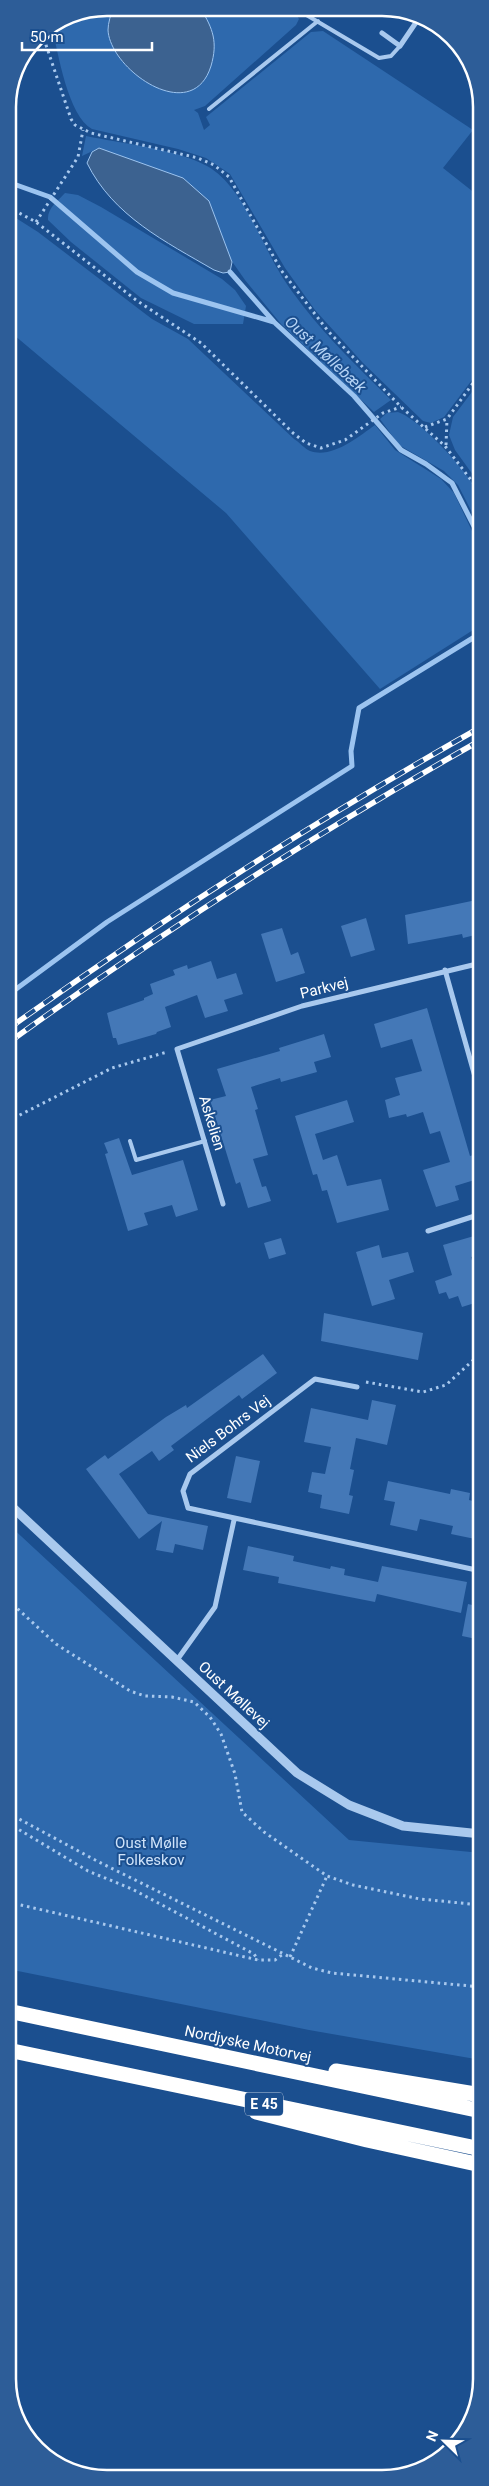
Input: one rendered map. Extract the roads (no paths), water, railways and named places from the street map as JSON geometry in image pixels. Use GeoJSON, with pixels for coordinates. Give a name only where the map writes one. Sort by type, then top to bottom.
{"type":"FeatureCollection","features":[{"type":"Feature","properties":{"kind":"highway","name":"Nordjyske Motorvej"},"geometry":{"type":"LineString","coordinates":[[16,2013],[473,2109]]}},
{"type":"Feature","properties":{"kind":"highway"},"geometry":{"type":"LineString","coordinates":[[164,2044],[473,2094]]}},
{"type":"Feature","properties":{"kind":"highway","name":"E 45"},"geometry":{"type":"LineString","coordinates":[[16,2052],[473,2147]]}},
{"type":"Feature","properties":{"kind":"highway"},"geometry":{"type":"LineString","coordinates":[[46,2058],[367,2140],[473,2163]]}},
{"type":"Feature","properties":{"kind":"street"},"geometry":{"type":"LineString","coordinates":[[382,33],[400,46],[416,23]]}},
{"type":"Feature","properties":{"kind":"street","name":"Parkvej"},"geometry":{"type":"LineString","coordinates":[[177,1049],[302,1006],[473,965]]}},
{"type":"Feature","properties":{"kind":"street"},"geometry":{"type":"LineString","coordinates":[[445,970],[473,1070]]}},
{"type":"Feature","properties":{"kind":"street","name":"Askelien"},"geometry":{"type":"LineString","coordinates":[[177,1049],[223,1204]]}},
{"type":"Feature","properties":{"kind":"street"},"geometry":{"type":"LineString","coordinates":[[428,1231],[473,1217]]}},
{"type":"Feature","properties":{"kind":"street","name":"Niels Bohrs Vej"},"geometry":{"type":"LineString","coordinates":[[357,1386],[315,1379],[190,1474],[183,1491],[188,1508],[234,1520],[473,1569]]}},
{"type":"Feature","properties":{"kind":"street","name":"Oust Møllevej"},"geometry":{"type":"LineString","coordinates":[[16,1510],[297,1773],[349,1805],[403,1826],[473,1833]]}},
{"type":"Feature","properties":{"kind":"street"},"geometry":{"type":"LineString","coordinates":[[177,1660],[215,1607],[234,1520]]}},
{"type":"Feature","properties":{"kind":"lane"},"geometry":{"type":"LineString","coordinates":[[309,16],[380,58],[391,56],[400,46]]}},
{"type":"Feature","properties":{"kind":"lane"},"geometry":{"type":"LineString","coordinates":[[209,109],[318,21]]}},
{"type":"Feature","properties":{"kind":"lane"},"geometry":{"type":"LineString","coordinates":[[130,1141],[136,1160],[204,1141]]}},
{"type":"Feature","properties":{"kind":"waterway","name":"Oust Møllebæk"},"geometry":{"type":"LineString","coordinates":[[16,185],[50,197],[137,272],[173,293],[274,322],[354,396],[401,450],[426,464],[452,483],[473,524]]}},
{"type":"Feature","properties":{"kind":"waterway"},"geometry":{"type":"LineString","coordinates":[[230,272],[274,322]]}},
{"type":"Feature","properties":{"kind":"waterway"},"geometry":{"type":"LineString","coordinates":[[16,989],[107,922],[352,766],[351,751],[359,708],[473,638]]}},
{"type":"Feature","properties":{"kind":"railway"},"geometry":{"type":"LineString","coordinates":[[16,1023],[123,949],[240,872],[300,834],[473,732]]}},
{"type":"Feature","properties":{"kind":"railway"},"geometry":{"type":"LineString","coordinates":[[16,1037],[123,962],[240,885],[300,847],[473,745]]}},
{"type":"Feature","properties":{"kind":"park label","name":"Oust Mølle Folkeskov"},"geometry":{"type":"Point","coordinates":[151,1852]}}]}
